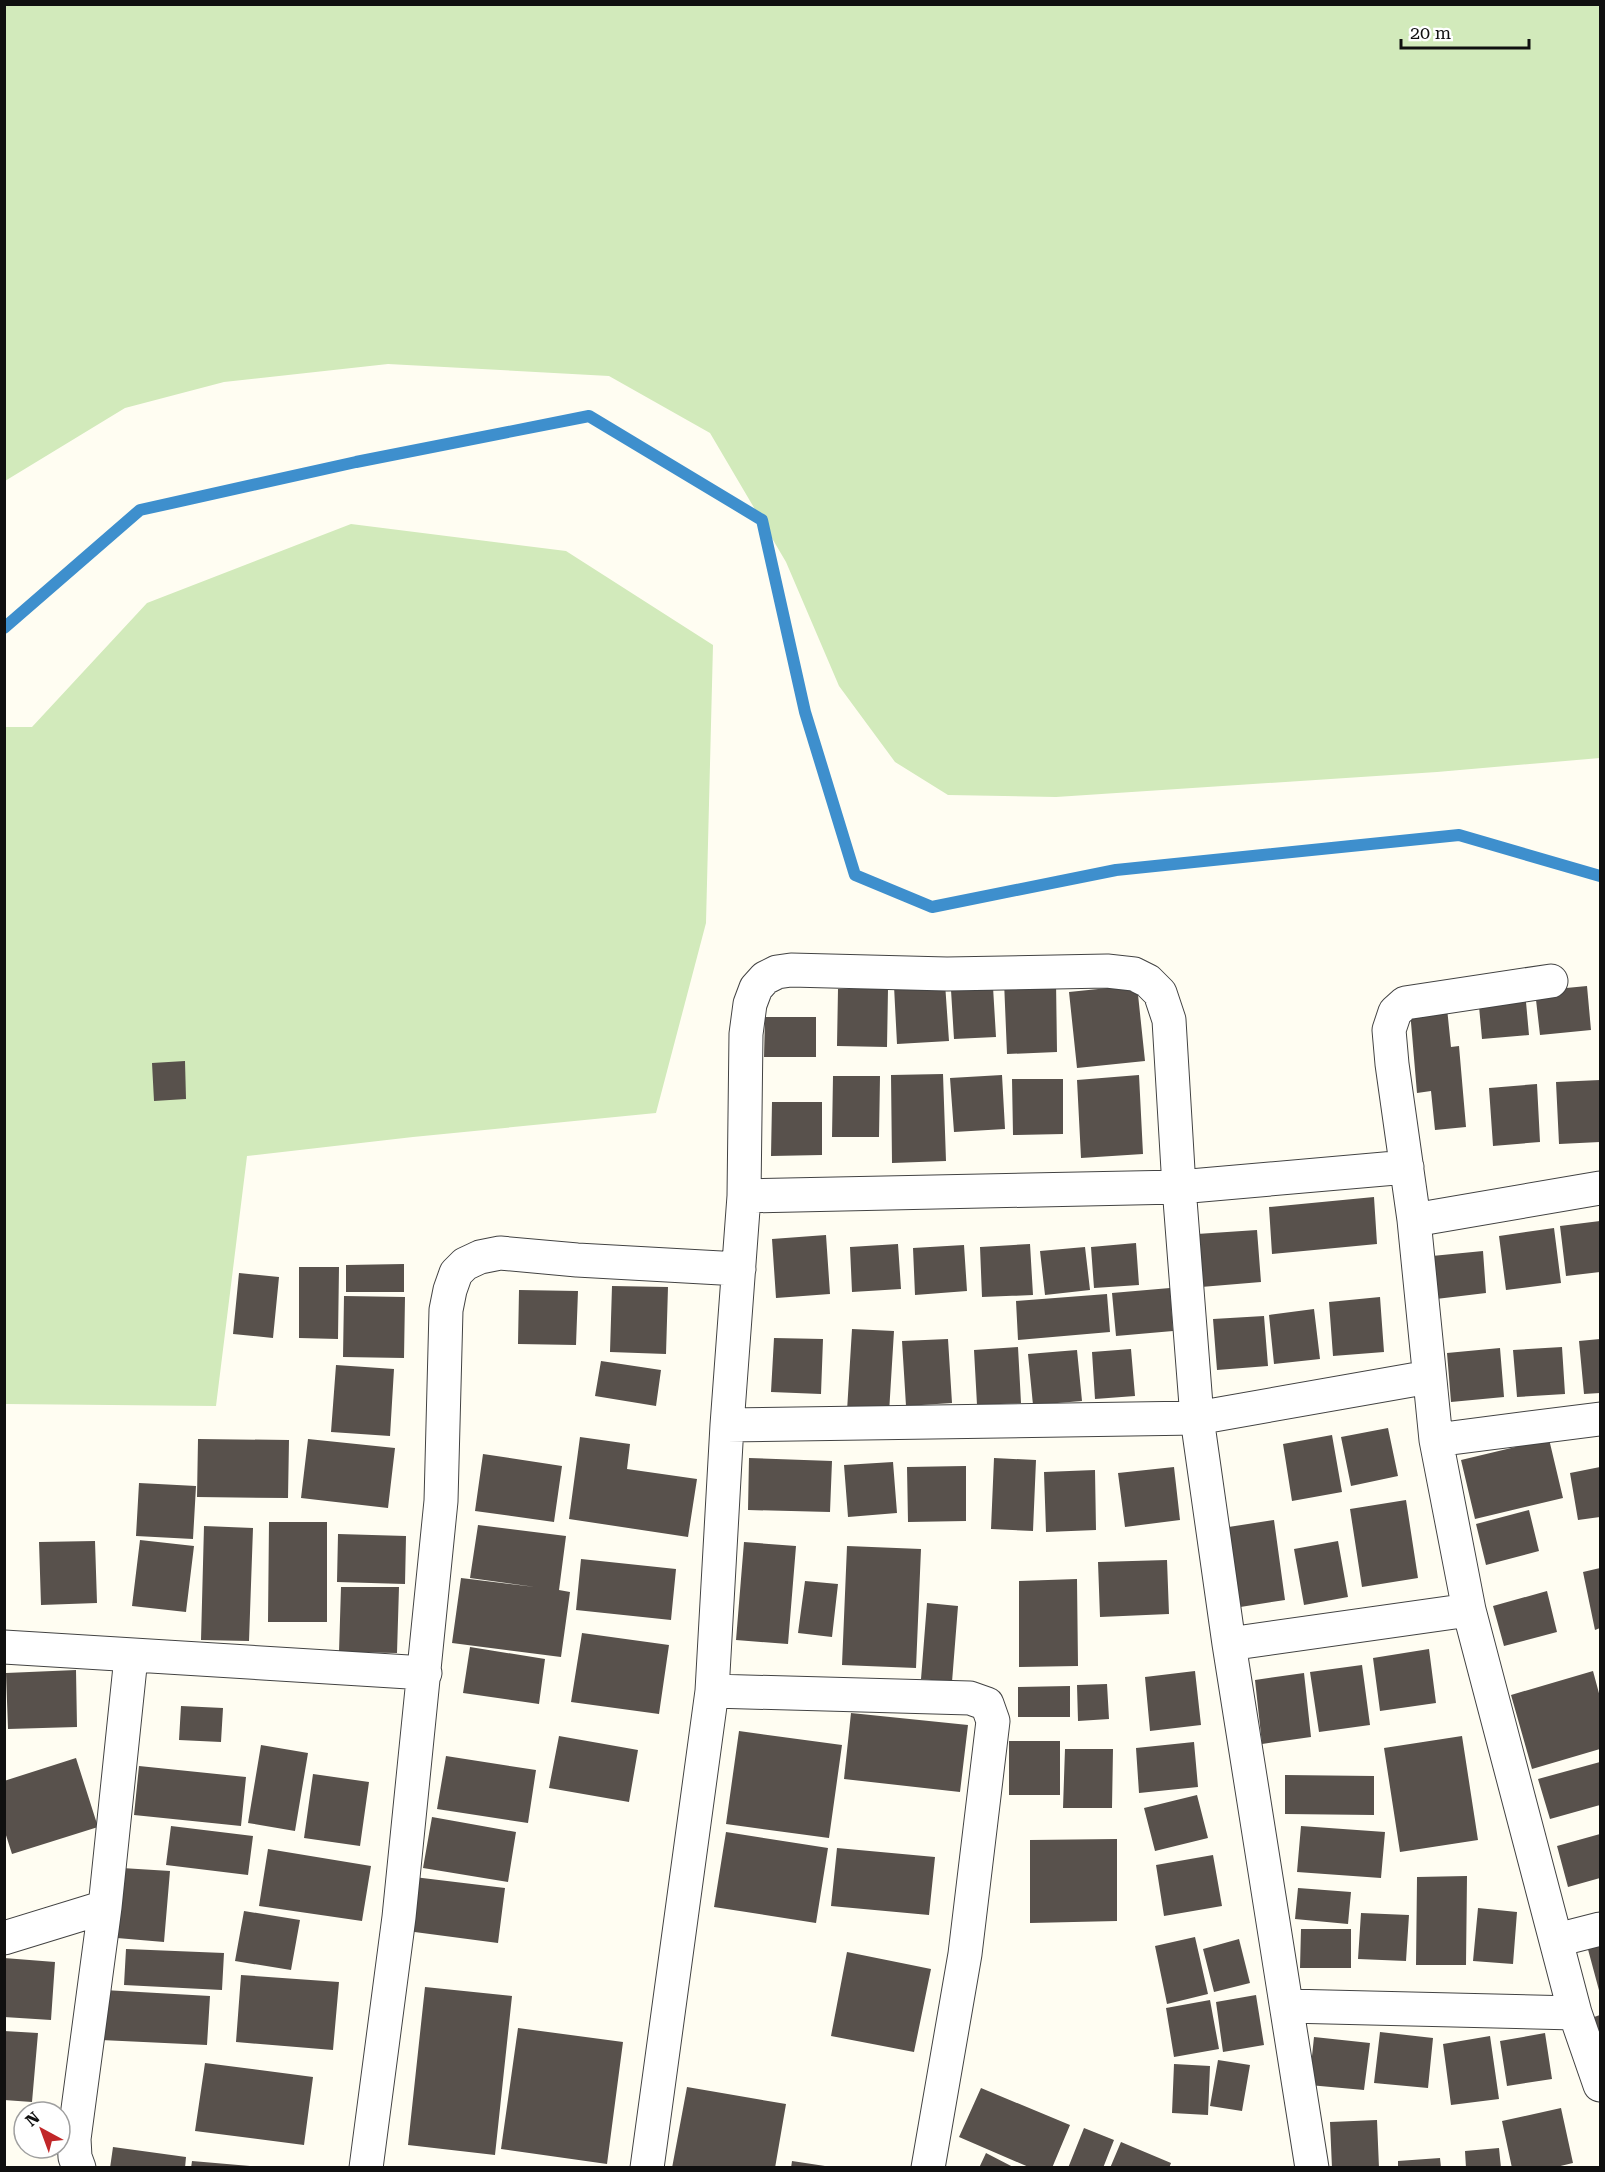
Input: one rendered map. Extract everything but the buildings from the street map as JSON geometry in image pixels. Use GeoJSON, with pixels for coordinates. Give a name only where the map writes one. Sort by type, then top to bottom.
{"type":"FeatureCollection","features":[{"type":"Feature","properties":{"kind":"street"},"geometry":{"type":"LineString","coordinates":[[647,2168],[712,1691],[727,1425],[744,1196],[746,1034],[750,1004],[756,988],[765,978],[777,972],[791,970],[947,974],[1107,971],[1134,974],[1148,981],[1160,993],[1169,1020],[1197,1418],[1229,1644],[1312,2168]]}},
{"type":"Feature","properties":{"kind":"street"},"geometry":{"type":"LineString","coordinates":[[1551,981],[1412,1001],[1395,1012],[1389,1030],[1414,1220],[1436,1440],[1469,1610],[1575,2013],[1600,2085]]}},
{"type":"Feature","properties":{"kind":"street"},"geometry":{"type":"LineString","coordinates":[[744,1196],[1179,1187],[1407,1167]]}},
{"type":"Feature","properties":{"kind":"street"},"geometry":{"type":"LineString","coordinates":[[1414,1220],[1600,1188]]}},
{"type":"Feature","properties":{"kind":"street"},"geometry":{"type":"LineString","coordinates":[[366,2168],[399,1917],[425,1673],[441,1501],[446,1310],[456,1273],[465,1264],[480,1257],[500,1253],[577,1260],[739,1269]]}},
{"type":"Feature","properties":{"kind":"street"},"geometry":{"type":"LineString","coordinates":[[727,1425],[1197,1418],[1429,1377]]}},
{"type":"Feature","properties":{"kind":"street"},"geometry":{"type":"LineString","coordinates":[[1436,1440],[1600,1419]]}},
{"type":"Feature","properties":{"kind":"street"},"geometry":{"type":"LineString","coordinates":[[1229,1644],[1469,1610]]}},
{"type":"Feature","properties":{"kind":"street"},"geometry":{"type":"LineString","coordinates":[[4,1647],[425,1673]]}},
{"type":"Feature","properties":{"kind":"street"},"geometry":{"type":"LineString","coordinates":[[79,2168],[75,2157],[74,2139],[105,1907],[131,1656]]}},
{"type":"Feature","properties":{"kind":"street"},"geometry":{"type":"LineString","coordinates":[[712,1691],[970,1698],[987,1704],[991,1712],[993,1721],[965,1954],[928,2168]]}},
{"type":"Feature","properties":{"kind":"street"},"geometry":{"type":"LineString","coordinates":[[4,1938],[105,1907]]}},
{"type":"Feature","properties":{"kind":"street"},"geometry":{"type":"LineString","coordinates":[[1557,1941],[1600,1929]]}},
{"type":"Feature","properties":{"kind":"street"},"geometry":{"type":"LineString","coordinates":[[1287,2006],[1575,2013]]}},
{"type":"Feature","properties":{"kind":"green space"},"geometry":{"type":"Polygon","coordinates":[[[4,5],[1600,5],[1600,758],[1437,772],[1056,797],[948,795],[895,762],[839,686],[786,562],[710,433],[609,376],[388,364],[224,382],[125,408],[5,481],[4,5]]]}},
{"type":"Feature","properties":{"kind":"green space"},"geometry":{"type":"Polygon","coordinates":[[[351,524],[566,551],[713,645],[706,923],[656,1113],[247,1156],[216,1406],[5,1404],[5,727],[32,727],[147,603],[351,524]]]}},
{"type":"Feature","properties":{"kind":"waterway"},"geometry":{"type":"LineString","coordinates":[[4,628],[140,510],[356,462],[589,416],[762,520],[805,712],[855,875],[932,907],[1116,870],[1459,835],[1600,876]]}}]}
